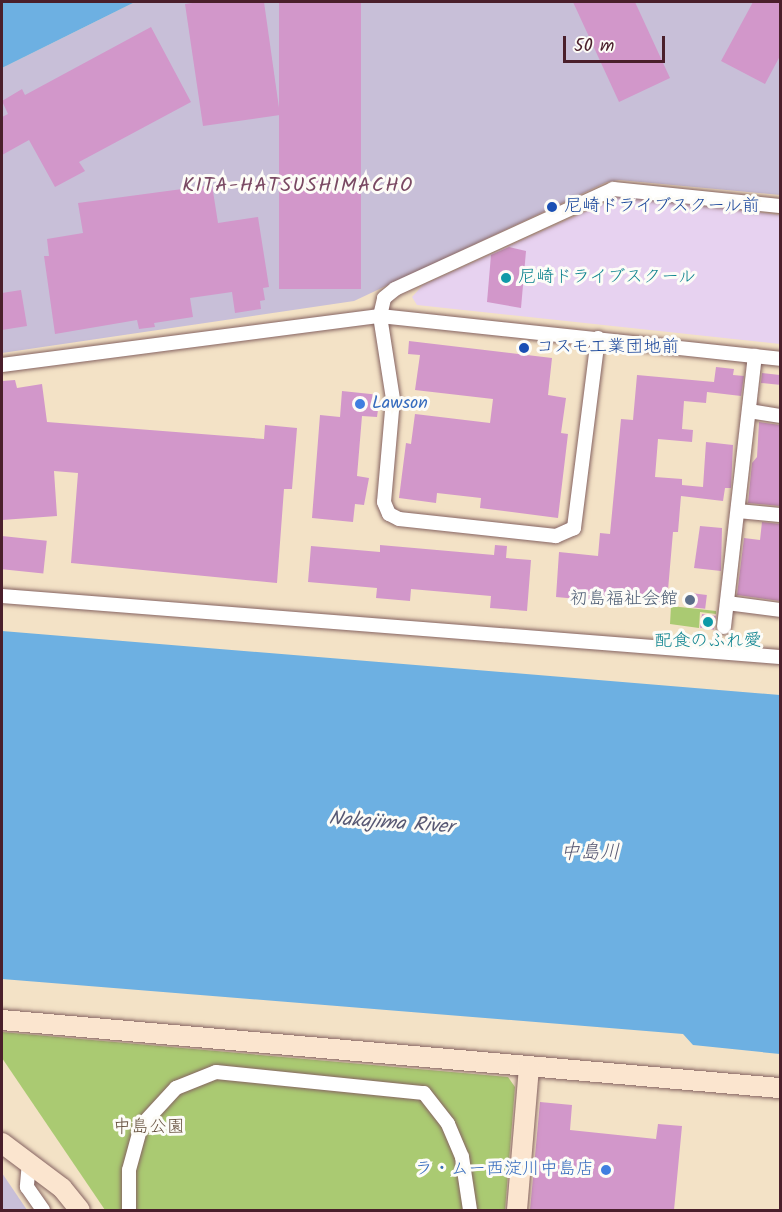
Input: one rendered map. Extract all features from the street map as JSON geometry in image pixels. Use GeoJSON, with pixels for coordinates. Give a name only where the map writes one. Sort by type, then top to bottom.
{"type":"FeatureCollection","features":[{"type":"Feature","properties":{"kind":"street"},"geometry":{"type":"LineString","coordinates":[[598,338],[577,519],[566,534],[556,536],[399,519],[389,514],[384,502],[393,399],[380,316],[384,298],[406,282],[614,189],[780,206]]}},
{"type":"Feature","properties":{"kind":"street"},"geometry":{"type":"LineString","coordinates":[[2,365],[380,316],[780,359]]}},
{"type":"Feature","properties":{"kind":"street"},"geometry":{"type":"LineString","coordinates":[[724,627],[755,356]]}},
{"type":"Feature","properties":{"kind":"street"},"geometry":{"type":"LineString","coordinates":[[749,411],[780,416]]}},
{"type":"Feature","properties":{"kind":"street"},"geometry":{"type":"LineString","coordinates":[[738,511],[780,515]]}},
{"type":"Feature","properties":{"kind":"street"},"geometry":{"type":"LineString","coordinates":[[2,596],[780,657]]}},
{"type":"Feature","properties":{"kind":"street"},"geometry":{"type":"LineString","coordinates":[[727,603],[780,610]]}},
{"type":"Feature","properties":{"kind":"street"},"geometry":{"type":"LineString","coordinates":[[2,1020],[780,1088]]}},
{"type":"Feature","properties":{"kind":"street"},"geometry":{"type":"LineString","coordinates":[[517,1210],[529,1066]]}},
{"type":"Feature","properties":{"kind":"street"},"geometry":{"type":"LineString","coordinates":[[129,1210],[129,1170],[141,1126],[176,1088],[216,1072],[424,1093],[448,1124],[462,1156],[470,1210]]}},
{"type":"Feature","properties":{"kind":"street"},"geometry":{"type":"LineString","coordinates":[[2,1143],[62,1188],[80,1210]]}},
{"type":"Feature","properties":{"kind":"street"},"geometry":{"type":"LineString","coordinates":[[29,1162],[27,1187],[43,1210]]}},
{"type":"Feature","properties":{"kind":"shaded area"},"geometry":{"type":"Polygon","coordinates":[[[135,2],[780,2],[780,195],[619,180],[607,182],[354,301],[2,353],[2,68],[135,2]]]}},
{"type":"Feature","properties":{"kind":"shaded area","name":"尼崎ドライブスクール"},"geometry":{"type":"Polygon","coordinates":[[[620,196],[780,215],[780,344],[417,305],[412,297],[423,285],[620,196]]]}},
{"type":"Feature","properties":{"kind":"shaded area"},"geometry":{"type":"Polygon","coordinates":[[[2,1173],[27,1210],[2,1210],[2,1173]]]}},
{"type":"Feature","properties":{"kind":"green space"},"geometry":{"type":"Polygon","coordinates":[[[671,606],[716,611],[716,614],[700,612],[699,628],[670,624],[671,606]]]}},
{"type":"Feature","properties":{"kind":"green space","name":"中島公園"},"geometry":{"type":"Polygon","coordinates":[[[2,1032],[508,1077],[515,1087],[505,1210],[105,1210],[2,1058],[2,1032]]]}},
{"type":"Feature","properties":{"kind":"water"},"geometry":{"type":"Polygon","coordinates":[[[2,2],[135,2],[2,68],[2,2]]]}},
{"type":"Feature","properties":{"kind":"water","name":"中島川"},"geometry":{"type":"Polygon","coordinates":[[[2,631],[780,695],[780,1054],[693,1045],[683,1034],[2,979],[2,631]]]}},
{"type":"Feature","properties":{"kind":"building"},"geometry":{"type":"Polygon","coordinates":[[[264,2],[280,115],[203,126],[185,4],[264,2]]]}},
{"type":"Feature","properties":{"kind":"building"},"geometry":{"type":"Polygon","coordinates":[[[279,2],[361,2],[361,289],[279,289],[279,2]]]}},
{"type":"Feature","properties":{"kind":"building"},"geometry":{"type":"Polygon","coordinates":[[[573,2],[635,2],[670,78],[619,102],[573,2]]]}},
{"type":"Feature","properties":{"kind":"building"},"geometry":{"type":"Polygon","coordinates":[[[753,2],[780,2],[780,56],[765,84],[721,61],[753,2]]]}},
{"type":"Feature","properties":{"kind":"building"},"geometry":{"type":"Polygon","coordinates":[[[151,27],[191,102],[79,162],[85,171],[55,187],[29,140],[2,155],[2,117],[8,114],[2,101],[22,89],[25,95],[151,27]]]}},
{"type":"Feature","properties":{"kind":"building"},"geometry":{"type":"Polygon","coordinates":[[[212,185],[218,223],[258,217],[269,287],[263,288],[265,300],[260,301],[261,309],[235,313],[232,292],[190,298],[193,317],[154,323],[155,327],[139,329],[137,320],[55,334],[44,256],[49,256],[47,239],[83,233],[78,203],[212,185]]]}},
{"type":"Feature","properties":{"kind":"building","name":"尼崎ドライブスクール"},"geometry":{"type":"Polygon","coordinates":[[[509,247],[526,251],[521,308],[487,302],[491,255],[509,247]]]}},
{"type":"Feature","properties":{"kind":"building"},"geometry":{"type":"Polygon","coordinates":[[[21,290],[27,326],[2,330],[2,293],[21,290]]]}},
{"type":"Feature","properties":{"kind":"building"},"geometry":{"type":"Polygon","coordinates":[[[409,341],[552,358],[548,395],[566,398],[561,433],[568,434],[558,518],[480,508],[481,498],[437,493],[436,503],[399,498],[406,443],[411,444],[415,414],[490,423],[493,399],[415,390],[420,355],[408,354],[409,341]]]}},
{"type":"Feature","properties":{"kind":"building"},"geometry":{"type":"Polygon","coordinates":[[[716,367],[734,369],[733,375],[744,376],[741,396],[707,392],[706,403],[684,401],[682,429],[693,430],[692,442],[658,439],[655,477],[682,479],[682,485],[703,487],[706,442],[733,445],[731,488],[725,488],[723,501],[681,496],[678,532],[673,532],[668,590],[673,590],[671,604],[667,607],[556,597],[559,552],[598,556],[600,533],[610,534],[621,419],[633,420],[637,375],[714,382],[716,367]]]}},
{"type":"Feature","properties":{"kind":"building"},"geometry":{"type":"Polygon","coordinates":[[[762,373],[780,375],[779,385],[761,383],[762,373]]]}},
{"type":"Feature","properties":{"kind":"building"},"geometry":{"type":"Polygon","coordinates":[[[15,380],[17,388],[42,384],[47,422],[264,439],[265,425],[297,428],[292,489],[284,489],[277,583],[71,563],[78,473],[54,471],[57,516],[2,520],[2,381],[15,380]]]}},
{"type":"Feature","properties":{"kind":"building"},"geometry":{"type":"Polygon","coordinates":[[[342,391],[380,395],[377,417],[362,416],[357,476],[369,478],[364,505],[355,504],[353,522],[312,518],[320,415],[340,417],[342,391]]]}},
{"type":"Feature","properties":{"kind":"building"},"geometry":{"type":"Polygon","coordinates":[[[759,422],[780,425],[780,506],[748,503],[752,463],[757,457],[759,422]]]}},
{"type":"Feature","properties":{"kind":"building"},"geometry":{"type":"Polygon","coordinates":[[[762,522],[780,524],[780,601],[737,595],[744,538],[760,540],[762,522]]]}},
{"type":"Feature","properties":{"kind":"building"},"geometry":{"type":"Polygon","coordinates":[[[700,526],[722,528],[721,571],[694,568],[700,526]]]}},
{"type":"Feature","properties":{"kind":"building"},"geometry":{"type":"Polygon","coordinates":[[[2,536],[47,541],[43,574],[2,569],[2,536]]]}},
{"type":"Feature","properties":{"kind":"building"},"geometry":{"type":"Polygon","coordinates":[[[380,545],[494,555],[495,545],[507,546],[506,558],[531,560],[527,611],[490,608],[491,596],[411,589],[410,601],[376,598],[377,588],[308,582],[311,546],[380,552],[380,545]]]}},
{"type":"Feature","properties":{"kind":"building"},"geometry":{"type":"Polygon","coordinates":[[[691,593],[707,595],[705,609],[689,607],[691,593]]]}},
{"type":"Feature","properties":{"kind":"building","name":"配食のふれ愛"},"geometry":{"type":"Polygon","coordinates":[[[702,614],[716,616],[714,630],[700,628],[702,614]]]}},
{"type":"Feature","properties":{"kind":"building","name":"ラ・ムー西淀川中島店"},"geometry":{"type":"Polygon","coordinates":[[[540,1102],[572,1105],[570,1130],[656,1139],[658,1124],[682,1126],[674,1210],[530,1210],[540,1102]]]}},
{"type":"Feature","properties":{"kind":"place","name":"尼崎ドライブスクール前"},"geometry":{"type":"Point","coordinates":[552,207]}},
{"type":"Feature","properties":{"kind":"place","name":"尼崎ドライブスクール"},"geometry":{"type":"Point","coordinates":[506,278]}},
{"type":"Feature","properties":{"kind":"place","name":"コスモ工業団地前"},"geometry":{"type":"Point","coordinates":[524,348]}},
{"type":"Feature","properties":{"kind":"place","name":"Lawson"},"geometry":{"type":"Point","coordinates":[360,404]}},
{"type":"Feature","properties":{"kind":"place","name":"初島福祉会館"},"geometry":{"type":"Point","coordinates":[690,600]}},
{"type":"Feature","properties":{"kind":"place","name":"配食のふれ愛"},"geometry":{"type":"Point","coordinates":[708,622]}},
{"type":"Feature","properties":{"kind":"place","name":"ラ・ムー西淀川中島店"},"geometry":{"type":"Point","coordinates":[606,1170]}},
{"type":"Feature","properties":{"kind":"district","name":"KITA-HATSUSHIMACHO"},"geometry":{"type":"Point","coordinates":[298,186]}},
{"type":"Feature","properties":{"kind":"water label","name":"Nakajima River"},"geometry":{"type":"Point","coordinates":[391,824]}}]}
